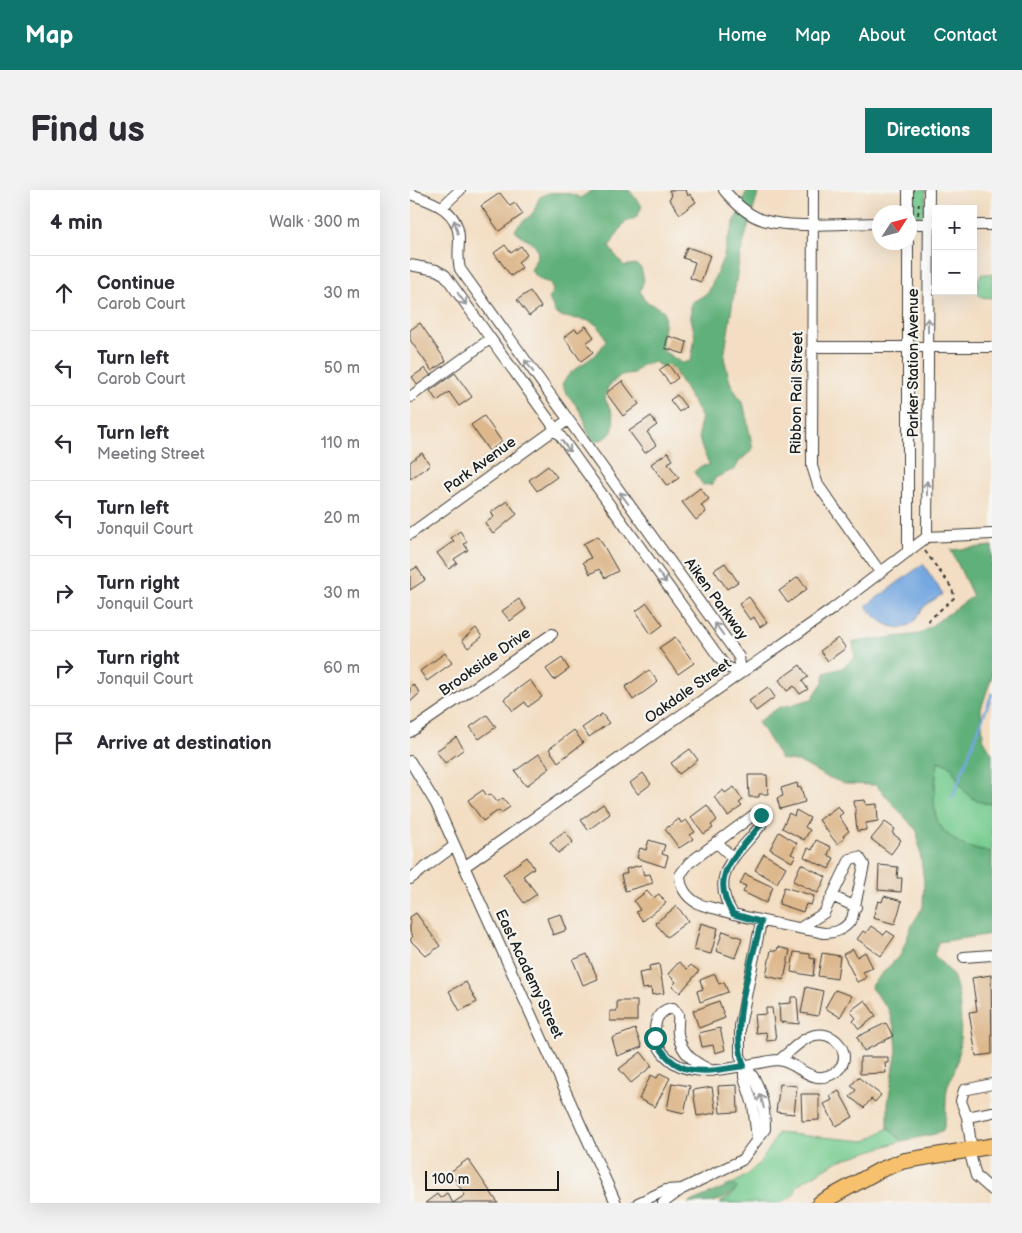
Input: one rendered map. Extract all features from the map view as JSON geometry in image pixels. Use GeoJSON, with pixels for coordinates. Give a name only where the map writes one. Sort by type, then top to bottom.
{"type":"FeatureCollection","features":[{"type":"Feature","properties":{"kind":"highway"},"geometry":{"type":"LineString","coordinates":[[820,1203],[880,1170],[896,1164],[992,1146]]}},
{"type":"Feature","properties":{"kind":"street"},"geometry":{"type":"LineString","coordinates":[[442,207],[460,190]]}},
{"type":"Feature","properties":{"kind":"street"},"geometry":{"type":"LineString","coordinates":[[724,190],[742,208],[764,220],[872,224]]}},
{"type":"Feature","properties":{"kind":"street","name":"Ribbon Rail Street"},"geometry":{"type":"LineString","coordinates":[[814,190],[811,455],[814,476],[880,572]]}},
{"type":"Feature","properties":{"kind":"street"},"geometry":{"type":"LineString","coordinates":[[908,190],[908,205]]}},
{"type":"Feature","properties":{"kind":"street","name":"Parker Station Avenue"},"geometry":{"type":"LineString","coordinates":[[927,537],[928,347],[932,224],[929,190]]}},
{"type":"Feature","properties":{"kind":"street"},"geometry":{"type":"LineString","coordinates":[[410,265],[436,270],[447,278],[460,269],[457,258],[459,237],[456,222],[449,211],[411,192]]}},
{"type":"Feature","properties":{"kind":"street"},"geometry":{"type":"LineString","coordinates":[[917,224],[932,224]]}},
{"type":"Feature","properties":{"kind":"street"},"geometry":{"type":"LineString","coordinates":[[977,225],[992,225]]}},
{"type":"Feature","properties":{"kind":"street","name":"Parker Station Avenue"},"geometry":{"type":"LineString","coordinates":[[908,250],[908,552]]}},
{"type":"Feature","properties":{"kind":"street","name":"Aiken Parkway"},"geometry":{"type":"LineString","coordinates":[[447,278],[554,430],[726,667],[741,672],[740,657],[460,269]]}},
{"type":"Feature","properties":{"kind":"street"},"geometry":{"type":"LineString","coordinates":[[410,396],[490,340]]}},
{"type":"Feature","properties":{"kind":"street"},"geometry":{"type":"LineString","coordinates":[[813,347],[992,348]]}},
{"type":"Feature","properties":{"kind":"street","name":"Park Avenue"},"geometry":{"type":"LineString","coordinates":[[410,534],[568,420]]}},
{"type":"Feature","properties":{"kind":"street"},"geometry":{"type":"LineString","coordinates":[[927,537],[992,534]]}},
{"type":"Feature","properties":{"kind":"street","name":"Oakdale Street"},"geometry":{"type":"LineString","coordinates":[[464,867],[831,610],[927,537]]}},
{"type":"Feature","properties":{"kind":"street","name":"Brookside Drive"},"geometry":{"type":"LineString","coordinates":[[410,732],[552,634]]}},
{"type":"Feature","properties":{"kind":"street","name":"East Academy Street"},"geometry":{"type":"LineString","coordinates":[[412,767],[436,804],[616,1203]]}},
{"type":"Feature","properties":{"kind":"street"},"geometry":{"type":"LineString","coordinates":[[733,914],[722,892],[722,879],[732,858],[761,824],[763,820],[761,815],[756,814],[716,842],[684,869],[680,882],[690,898],[698,903],[733,914],[761,922],[824,933],[840,930],[852,919],[864,865],[859,857],[850,859],[834,897],[818,918],[800,928]]}},
{"type":"Feature","properties":{"kind":"street"},"geometry":{"type":"LineString","coordinates":[[716,842],[732,858]]}},
{"type":"Feature","properties":{"kind":"street"},"geometry":{"type":"LineString","coordinates":[[410,879],[454,846]]}},
{"type":"Feature","properties":{"kind":"street"},"geometry":{"type":"LineString","coordinates":[[834,897],[856,907]]}},
{"type":"Feature","properties":{"kind":"street"},"geometry":{"type":"LineString","coordinates":[[663,1203],[682,1189],[742,1160],[757,1139],[753,1105],[744,1077],[744,1066],[740,1055],[740,1026],[761,922]]}},
{"type":"Feature","properties":{"kind":"street"},"geometry":{"type":"LineString","coordinates":[[964,958],[992,955]]}},
{"type":"Feature","properties":{"kind":"street"},"geometry":{"type":"LineString","coordinates":[[712,1071],[699,1066],[684,1050],[678,1032],[678,1014],[672,1008],[665,1009],[659,1013],[656,1021],[655,1038],[662,1052],[676,1066],[696,1071],[712,1071],[779,1060],[809,1036],[821,1034],[832,1036],[840,1044],[844,1054],[843,1064],[836,1072],[824,1078],[811,1076],[779,1060]]}},
{"type":"Feature","properties":{"kind":"street"},"geometry":{"type":"LineString","coordinates":[[992,1084],[964,1090],[961,1101],[967,1116],[970,1150],[976,1176],[992,1190]]}},
{"type":"Feature","properties":{"kind":"street"},"geometry":{"type":"LineString","coordinates":[[967,1116],[992,1112]]}},
{"type":"Feature","properties":{"kind":"street"},"geometry":{"type":"LineString","coordinates":[[638,1203],[666,1190],[682,1189]]}},
{"type":"Feature","properties":{"kind":"path"},"geometry":{"type":"LineString","coordinates":[[924,549],[951,587],[955,597],[930,619],[927,626]]}},
{"type":"Feature","properties":{"kind":"green space"},"geometry":{"type":"Polygon","coordinates":[[[593,190],[629,190],[642,206],[637,217],[624,223],[609,247],[624,266],[635,264],[641,268],[644,280],[640,291],[644,300],[664,311],[662,350],[682,363],[691,361],[695,337],[691,318],[691,303],[708,293],[724,256],[727,241],[747,190],[759,190],[740,255],[724,358],[730,382],[744,406],[753,449],[739,462],[735,469],[715,478],[713,484],[703,485],[694,472],[701,466],[710,465],[700,442],[699,430],[702,418],[673,368],[664,368],[654,362],[642,365],[634,373],[621,375],[608,387],[605,399],[612,413],[614,426],[608,436],[593,442],[588,434],[582,414],[562,384],[573,371],[596,354],[606,340],[597,325],[585,320],[556,314],[549,298],[553,290],[550,283],[541,280],[531,271],[538,254],[536,246],[515,231],[533,212],[540,197],[548,193],[560,193],[572,194],[580,198],[593,190]]]}},
{"type":"Feature","properties":{"kind":"green space"},"geometry":{"type":"Polygon","coordinates":[[[912,190],[926,190],[924,214],[917,216],[917,205],[913,205],[912,190]]]}},
{"type":"Feature","properties":{"kind":"green space"},"geometry":{"type":"Polygon","coordinates":[[[982,274],[992,274],[992,298],[981,297],[978,294],[978,279],[982,274]]]}},
{"type":"Feature","properties":{"kind":"green space"},"geometry":{"type":"Polygon","coordinates":[[[992,546],[992,676],[981,709],[983,738],[992,754],[992,804],[983,803],[970,797],[962,787],[951,766],[938,761],[934,800],[935,812],[942,829],[956,841],[974,849],[992,852],[992,934],[938,942],[934,955],[954,978],[959,998],[961,1031],[957,1063],[948,1085],[943,1130],[935,1134],[902,1141],[888,1128],[888,1102],[897,1050],[895,1029],[888,1009],[871,988],[872,984],[901,954],[912,925],[923,907],[924,881],[917,831],[876,785],[846,784],[825,776],[800,762],[781,759],[758,722],[778,708],[812,699],[823,682],[825,673],[842,668],[855,658],[853,642],[920,634],[973,596],[951,550],[992,546]]]}},
{"type":"Feature","properties":{"kind":"green space"},"geometry":{"type":"Polygon","coordinates":[[[938,761],[951,766],[958,781],[971,797],[983,803],[992,804],[992,852],[974,849],[956,841],[942,829],[935,812],[934,800],[938,761]]]}},
{"type":"Feature","properties":{"kind":"green space"},"geometry":{"type":"Polygon","coordinates":[[[888,1128],[902,1141],[838,1161],[797,1185],[794,1195],[780,1203],[720,1203],[731,1196],[737,1188],[732,1184],[748,1174],[759,1163],[777,1133],[866,1141],[888,1128]]]}},
{"type":"Feature","properties":{"kind":"green space"},"geometry":{"type":"Polygon","coordinates":[[[732,1184],[737,1188],[727,1197],[716,1201],[688,1203],[732,1184]]]}},
{"type":"Feature","properties":{"kind":"water"},"geometry":{"type":"Polygon","coordinates":[[[923,564],[943,594],[924,607],[916,619],[909,625],[897,628],[879,620],[866,606],[923,564]]]}},
{"type":"Feature","properties":{"kind":"building"},"geometry":{"type":"Polygon","coordinates":[[[669,190],[686,190],[688,196],[690,194],[696,202],[680,214],[669,199],[672,196],[669,190]]]}},
{"type":"Feature","properties":{"kind":"building"},"geometry":{"type":"Polygon","coordinates":[[[500,193],[510,206],[515,203],[523,214],[499,231],[481,206],[500,193]]]}},
{"type":"Feature","properties":{"kind":"building"},"geometry":{"type":"Polygon","coordinates":[[[505,245],[511,253],[521,246],[527,255],[518,262],[522,268],[511,276],[494,253],[505,245]]]}},
{"type":"Feature","properties":{"kind":"building"},"geometry":{"type":"Polygon","coordinates":[[[687,247],[710,255],[701,282],[690,278],[695,262],[683,258],[687,247]]]}},
{"type":"Feature","properties":{"kind":"building"},"geometry":{"type":"Polygon","coordinates":[[[530,291],[541,307],[529,316],[517,300],[530,291]]]}},
{"type":"Feature","properties":{"kind":"building"},"geometry":{"type":"Polygon","coordinates":[[[420,323],[446,361],[432,371],[410,340],[410,330],[420,323]]]}},
{"type":"Feature","properties":{"kind":"building"},"geometry":{"type":"Polygon","coordinates":[[[586,326],[594,337],[586,343],[593,352],[581,361],[564,337],[575,329],[578,332],[586,326]]]}},
{"type":"Feature","properties":{"kind":"building"},"geometry":{"type":"Polygon","coordinates":[[[668,336],[687,342],[684,354],[665,348],[668,336]]]}},
{"type":"Feature","properties":{"kind":"building"},"geometry":{"type":"Polygon","coordinates":[[[668,364],[678,378],[670,384],[659,370],[668,364]]]}},
{"type":"Feature","properties":{"kind":"building"},"geometry":{"type":"Polygon","coordinates":[[[425,368],[431,376],[418,385],[412,377],[425,368]]]}},
{"type":"Feature","properties":{"kind":"building"},"geometry":{"type":"Polygon","coordinates":[[[455,373],[472,397],[459,406],[449,392],[437,401],[430,391],[455,373]]]}},
{"type":"Feature","properties":{"kind":"building"},"geometry":{"type":"Polygon","coordinates":[[[622,381],[639,404],[623,416],[606,393],[622,381]]]}},
{"type":"Feature","properties":{"kind":"building"},"geometry":{"type":"Polygon","coordinates":[[[677,395],[686,407],[679,412],[670,400],[677,395]]]}},
{"type":"Feature","properties":{"kind":"building"},"geometry":{"type":"Polygon","coordinates":[[[484,416],[502,442],[489,451],[471,425],[484,416]]]}},
{"type":"Feature","properties":{"kind":"building"},"geometry":{"type":"Polygon","coordinates":[[[651,416],[657,425],[647,432],[656,445],[645,453],[629,431],[651,416]]]}},
{"type":"Feature","properties":{"kind":"building"},"geometry":{"type":"Polygon","coordinates":[[[668,452],[673,460],[668,463],[679,478],[667,486],[651,464],[668,452]]]}},
{"type":"Feature","properties":{"kind":"building"},"geometry":{"type":"Polygon","coordinates":[[[422,453],[430,465],[410,479],[410,462],[422,453]]]}},
{"type":"Feature","properties":{"kind":"building"},"geometry":{"type":"Polygon","coordinates":[[[548,466],[557,477],[537,491],[529,480],[548,466]]]}},
{"type":"Feature","properties":{"kind":"building"},"geometry":{"type":"Polygon","coordinates":[[[700,488],[709,499],[701,505],[706,512],[696,520],[682,502],[700,488]]]}},
{"type":"Feature","properties":{"kind":"building"},"geometry":{"type":"Polygon","coordinates":[[[507,501],[517,514],[493,534],[485,523],[494,517],[491,512],[507,501]]]}},
{"type":"Feature","properties":{"kind":"building"},"geometry":{"type":"Polygon","coordinates":[[[460,531],[467,542],[464,544],[468,550],[454,559],[457,563],[449,569],[437,553],[454,541],[451,538],[460,531]]]}},
{"type":"Feature","properties":{"kind":"building"},"geometry":{"type":"Polygon","coordinates":[[[598,536],[618,571],[605,578],[599,569],[590,574],[583,562],[591,558],[583,544],[598,536]]]}},
{"type":"Feature","properties":{"kind":"building"},"geometry":{"type":"Polygon","coordinates":[[[725,563],[738,582],[727,589],[714,570],[725,563]]]}},
{"type":"Feature","properties":{"kind":"building"},"geometry":{"type":"Polygon","coordinates":[[[417,567],[425,580],[410,590],[410,571],[417,567]]]}},
{"type":"Feature","properties":{"kind":"building"},"geometry":{"type":"Polygon","coordinates":[[[798,577],[807,589],[788,603],[779,591],[798,577]]]}},
{"type":"Feature","properties":{"kind":"building"},"geometry":{"type":"Polygon","coordinates":[[[749,597],[767,622],[760,627],[754,617],[750,620],[739,604],[749,597]]]}},
{"type":"Feature","properties":{"kind":"building"},"geometry":{"type":"Polygon","coordinates":[[[519,599],[526,609],[510,621],[502,611],[519,599]]]}},
{"type":"Feature","properties":{"kind":"building"},"geometry":{"type":"Polygon","coordinates":[[[647,603],[663,625],[651,634],[636,611],[647,603]]]}},
{"type":"Feature","properties":{"kind":"building"},"geometry":{"type":"Polygon","coordinates":[[[476,628],[482,637],[468,648],[462,640],[476,628]]]}},
{"type":"Feature","properties":{"kind":"building"},"geometry":{"type":"Polygon","coordinates":[[[675,637],[694,663],[678,674],[659,648],[675,637]]]}},
{"type":"Feature","properties":{"kind":"building"},"geometry":{"type":"Polygon","coordinates":[[[838,638],[846,648],[828,661],[820,651],[838,638]]]}},
{"type":"Feature","properties":{"kind":"building"},"geometry":{"type":"Polygon","coordinates":[[[445,653],[452,663],[427,681],[420,671],[445,653]]]}},
{"type":"Feature","properties":{"kind":"building"},"geometry":{"type":"Polygon","coordinates":[[[562,658],[569,669],[554,680],[546,669],[562,658]]]}},
{"type":"Feature","properties":{"kind":"building"},"geometry":{"type":"Polygon","coordinates":[[[800,665],[808,677],[802,681],[808,689],[800,694],[794,686],[787,691],[779,680],[800,665]]]}},
{"type":"Feature","properties":{"kind":"building"},"geometry":{"type":"Polygon","coordinates":[[[649,670],[658,682],[633,700],[625,687],[649,670]]]}},
{"type":"Feature","properties":{"kind":"building"},"geometry":{"type":"Polygon","coordinates":[[[530,680],[542,697],[528,707],[525,702],[513,711],[504,699],[530,680]]]}},
{"type":"Feature","properties":{"kind":"building"},"geometry":{"type":"Polygon","coordinates":[[[413,684],[420,693],[410,702],[410,687],[413,684]]]}},
{"type":"Feature","properties":{"kind":"building"},"geometry":{"type":"Polygon","coordinates":[[[768,687],[775,697],[756,711],[749,701],[768,687]]]}},
{"type":"Feature","properties":{"kind":"building"},"geometry":{"type":"Polygon","coordinates":[[[602,714],[609,723],[589,737],[582,728],[602,714]]]}},
{"type":"Feature","properties":{"kind":"building"},"geometry":{"type":"Polygon","coordinates":[[[487,715],[496,727],[479,739],[470,727],[487,715]]]}},
{"type":"Feature","properties":{"kind":"building"},"geometry":{"type":"Polygon","coordinates":[[[574,730],[583,743],[558,762],[549,749],[574,730]]]}},
{"type":"Feature","properties":{"kind":"building"},"geometry":{"type":"Polygon","coordinates":[[[456,737],[464,749],[445,763],[436,751],[456,737]]]}},
{"type":"Feature","properties":{"kind":"building"},"geometry":{"type":"Polygon","coordinates":[[[690,749],[698,760],[679,774],[671,763],[690,749]]]}},
{"type":"Feature","properties":{"kind":"building"},"geometry":{"type":"Polygon","coordinates":[[[539,754],[550,768],[526,786],[515,771],[539,754]]]}},
{"type":"Feature","properties":{"kind":"building"},"geometry":{"type":"Polygon","coordinates":[[[643,773],[651,784],[638,794],[630,783],[643,773]]]}},
{"type":"Feature","properties":{"kind":"building"},"geometry":{"type":"Polygon","coordinates":[[[748,775],[767,775],[768,794],[759,794],[759,797],[749,797],[748,775]]]}},
{"type":"Feature","properties":{"kind":"building"},"geometry":{"type":"Polygon","coordinates":[[[797,783],[798,788],[801,787],[805,802],[780,809],[777,798],[783,796],[781,788],[797,783]]]}},
{"type":"Feature","properties":{"kind":"building"},"geometry":{"type":"Polygon","coordinates":[[[734,787],[743,800],[739,803],[742,806],[728,816],[714,797],[723,790],[725,793],[734,787]]]}},
{"type":"Feature","properties":{"kind":"building"},"geometry":{"type":"Polygon","coordinates":[[[483,790],[487,796],[491,794],[497,802],[503,798],[510,807],[501,813],[499,810],[483,821],[468,800],[483,790]]]}},
{"type":"Feature","properties":{"kind":"building"},"geometry":{"type":"Polygon","coordinates":[[[865,800],[866,805],[877,804],[878,821],[866,823],[866,830],[857,831],[854,801],[865,800]]]}},
{"type":"Feature","properties":{"kind":"building"},"geometry":{"type":"Polygon","coordinates":[[[603,804],[610,814],[588,830],[581,820],[603,804]]]}},
{"type":"Feature","properties":{"kind":"building"},"geometry":{"type":"Polygon","coordinates":[[[707,805],[717,820],[711,825],[713,828],[704,834],[691,817],[707,805]]]}},
{"type":"Feature","properties":{"kind":"building"},"geometry":{"type":"Polygon","coordinates":[[[838,806],[843,813],[839,816],[849,831],[843,836],[845,838],[837,844],[819,820],[838,806]]]}},
{"type":"Feature","properties":{"kind":"building"},"geometry":{"type":"Polygon","coordinates":[[[796,810],[810,818],[805,827],[810,830],[804,840],[782,828],[789,813],[794,816],[796,810]]]}},
{"type":"Feature","properties":{"kind":"building"},"geometry":{"type":"Polygon","coordinates":[[[679,819],[681,823],[686,820],[695,832],[690,835],[693,839],[679,848],[665,829],[679,819]]]}},
{"type":"Feature","properties":{"kind":"building"},"geometry":{"type":"Polygon","coordinates":[[[885,822],[895,829],[892,833],[901,840],[891,854],[871,839],[885,822]]]}},
{"type":"Feature","properties":{"kind":"building"},"geometry":{"type":"Polygon","coordinates":[[[565,831],[573,842],[558,853],[550,842],[565,831]]]}},
{"type":"Feature","properties":{"kind":"building"},"geometry":{"type":"Polygon","coordinates":[[[779,832],[797,843],[791,854],[795,856],[792,862],[770,849],[779,832]]]}},
{"type":"Feature","properties":{"kind":"building"},"geometry":{"type":"Polygon","coordinates":[[[649,840],[665,845],[662,854],[668,856],[665,867],[637,858],[640,848],[646,850],[649,840]]]}},
{"type":"Feature","properties":{"kind":"building"},"geometry":{"type":"Polygon","coordinates":[[[816,840],[831,847],[828,855],[834,858],[829,869],[804,857],[808,848],[812,850],[816,840]]]}},
{"type":"Feature","properties":{"kind":"building"},"geometry":{"type":"Polygon","coordinates":[[[764,854],[786,867],[777,883],[755,870],[764,854]]]}},
{"type":"Feature","properties":{"kind":"building"},"geometry":{"type":"Polygon","coordinates":[[[527,857],[534,868],[523,876],[537,894],[524,903],[503,874],[527,857]]]}},
{"type":"Feature","properties":{"kind":"building"},"geometry":{"type":"Polygon","coordinates":[[[801,864],[826,877],[818,893],[793,881],[801,864]]]}},
{"type":"Feature","properties":{"kind":"building"},"geometry":{"type":"Polygon","coordinates":[[[641,865],[644,875],[650,874],[653,883],[625,891],[621,875],[627,873],[626,869],[641,865]]]}},
{"type":"Feature","properties":{"kind":"building"},"geometry":{"type":"Polygon","coordinates":[[[879,865],[898,867],[897,878],[902,878],[901,892],[878,890],[879,865]]]}},
{"type":"Feature","properties":{"kind":"building"},"geometry":{"type":"Polygon","coordinates":[[[745,874],[773,887],[766,903],[743,892],[746,886],[740,884],[745,874]]]}},
{"type":"Feature","properties":{"kind":"building"},"geometry":{"type":"Polygon","coordinates":[[[784,887],[814,896],[811,905],[806,904],[803,912],[779,904],[784,887]]]}},
{"type":"Feature","properties":{"kind":"building"},"geometry":{"type":"Polygon","coordinates":[[[647,891],[653,898],[659,894],[666,903],[643,921],[636,912],[640,910],[634,901],[647,891]]]}},
{"type":"Feature","properties":{"kind":"building"},"geometry":{"type":"Polygon","coordinates":[[[884,896],[902,901],[895,924],[873,918],[878,901],[882,902],[884,896]]]}},
{"type":"Feature","properties":{"kind":"building"},"geometry":{"type":"Polygon","coordinates":[[[677,906],[688,921],[667,937],[655,923],[677,906]]]}},
{"type":"Feature","properties":{"kind":"building"},"geometry":{"type":"Polygon","coordinates":[[[416,913],[440,946],[426,956],[410,940],[413,936],[410,932],[410,917],[416,913]]]}},
{"type":"Feature","properties":{"kind":"building"},"geometry":{"type":"Polygon","coordinates":[[[561,914],[567,930],[553,935],[547,918],[561,914]]]}},
{"type":"Feature","properties":{"kind":"building"},"geometry":{"type":"Polygon","coordinates":[[[701,923],[718,928],[711,954],[694,950],[701,923]]]}},
{"type":"Feature","properties":{"kind":"building"},"geometry":{"type":"Polygon","coordinates":[[[871,926],[884,935],[887,931],[895,936],[881,956],[857,939],[863,931],[866,933],[871,926]]]}},
{"type":"Feature","properties":{"kind":"building"},"geometry":{"type":"Polygon","coordinates":[[[723,931],[742,938],[735,958],[716,951],[723,931]]]}},
{"type":"Feature","properties":{"kind":"building"},"geometry":{"type":"Polygon","coordinates":[[[778,947],[790,950],[784,980],[766,976],[771,950],[777,951],[778,947]]]}},
{"type":"Feature","properties":{"kind":"building"},"geometry":{"type":"Polygon","coordinates":[[[853,949],[857,957],[865,952],[873,968],[863,972],[866,978],[857,982],[843,954],[853,949]]]}},
{"type":"Feature","properties":{"kind":"building"},"geometry":{"type":"Polygon","coordinates":[[[794,952],[810,954],[810,958],[815,959],[813,976],[791,972],[794,952]]]}},
{"type":"Feature","properties":{"kind":"building"},"geometry":{"type":"Polygon","coordinates":[[[822,953],[840,956],[837,979],[818,976],[822,953]]]}},
{"type":"Feature","properties":{"kind":"building"},"geometry":{"type":"Polygon","coordinates":[[[587,954],[598,979],[583,985],[573,960],[587,954]]]}},
{"type":"Feature","properties":{"kind":"building"},"geometry":{"type":"Polygon","coordinates":[[[679,962],[687,969],[691,965],[699,971],[680,993],[672,986],[676,982],[668,974],[679,962]]]}},
{"type":"Feature","properties":{"kind":"building"},"geometry":{"type":"Polygon","coordinates":[[[659,964],[664,993],[652,995],[651,988],[642,989],[639,973],[650,971],[649,966],[659,964]]]}},
{"type":"Feature","properties":{"kind":"building"},"geometry":{"type":"Polygon","coordinates":[[[715,974],[719,984],[724,982],[728,992],[700,1002],[697,991],[703,989],[700,980],[715,974]]]}},
{"type":"Feature","properties":{"kind":"building"},"geometry":{"type":"Polygon","coordinates":[[[991,975],[992,1054],[976,1056],[969,1012],[977,1011],[972,978],[991,975]]]}},
{"type":"Feature","properties":{"kind":"building"},"geometry":{"type":"Polygon","coordinates":[[[466,982],[477,1002],[460,1011],[449,991],[466,982]]]}},
{"type":"Feature","properties":{"kind":"building"},"geometry":{"type":"Polygon","coordinates":[[[806,987],[823,991],[818,1016],[801,1013],[806,987]]]}},
{"type":"Feature","properties":{"kind":"building"},"geometry":{"type":"Polygon","coordinates":[[[835,990],[852,996],[840,1017],[825,1008],[835,990]]]}},
{"type":"Feature","properties":{"kind":"building"},"geometry":{"type":"Polygon","coordinates":[[[791,997],[797,997],[799,1024],[780,1022],[779,1004],[791,1003],[791,997]]]}},
{"type":"Feature","properties":{"kind":"building"},"geometry":{"type":"Polygon","coordinates":[[[865,1000],[876,1016],[859,1029],[853,1021],[856,1018],[850,1011],[865,1000]]]}},
{"type":"Feature","properties":{"kind":"building"},"geometry":{"type":"Polygon","coordinates":[[[617,1001],[637,1001],[637,1021],[610,1021],[610,1011],[617,1011],[617,1001]]]}},
{"type":"Feature","properties":{"kind":"building"},"geometry":{"type":"Polygon","coordinates":[[[719,1001],[725,1018],[699,1028],[693,1011],[719,1001]]]}},
{"type":"Feature","properties":{"kind":"building"},"geometry":{"type":"Polygon","coordinates":[[[766,1008],[772,1008],[776,1040],[767,1041],[766,1032],[756,1033],[754,1015],[766,1014],[766,1008]]]}},
{"type":"Feature","properties":{"kind":"building"},"geometry":{"type":"Polygon","coordinates":[[[886,1023],[893,1036],[864,1051],[857,1037],[886,1023]]]}},
{"type":"Feature","properties":{"kind":"building"},"geometry":{"type":"Polygon","coordinates":[[[720,1028],[725,1050],[715,1053],[713,1045],[702,1047],[699,1033],[720,1028]]]}},
{"type":"Feature","properties":{"kind":"building"},"geometry":{"type":"Polygon","coordinates":[[[635,1029],[642,1047],[617,1056],[612,1038],[635,1029]]]}},
{"type":"Feature","properties":{"kind":"building"},"geometry":{"type":"Polygon","coordinates":[[[641,1052],[652,1066],[631,1083],[619,1069],[641,1052]]]}},
{"type":"Feature","properties":{"kind":"building"},"geometry":{"type":"Polygon","coordinates":[[[860,1057],[888,1057],[888,1063],[885,1063],[886,1073],[860,1074],[860,1057]]]}},
{"type":"Feature","properties":{"kind":"building"},"geometry":{"type":"Polygon","coordinates":[[[660,1073],[670,1078],[655,1107],[639,1099],[651,1075],[657,1078],[660,1073]]]}},
{"type":"Feature","properties":{"kind":"building"},"geometry":{"type":"Polygon","coordinates":[[[858,1077],[881,1095],[875,1102],[871,1099],[864,1108],[850,1097],[856,1090],[851,1086],[858,1077]]]}},
{"type":"Feature","properties":{"kind":"building"},"geometry":{"type":"Polygon","coordinates":[[[672,1083],[690,1086],[684,1113],[667,1109],[672,1083]]]}},
{"type":"Feature","properties":{"kind":"building"},"geometry":{"type":"Polygon","coordinates":[[[780,1084],[797,1086],[794,1114],[776,1112],[780,1084]]]}},
{"type":"Feature","properties":{"kind":"building"},"geometry":{"type":"Polygon","coordinates":[[[737,1085],[738,1112],[720,1113],[718,1086],[737,1085]]]}},
{"type":"Feature","properties":{"kind":"building"},"geometry":{"type":"Polygon","coordinates":[[[712,1087],[716,1113],[697,1116],[693,1090],[712,1087]]]}},
{"type":"Feature","properties":{"kind":"building"},"geometry":{"type":"Polygon","coordinates":[[[839,1091],[853,1117],[836,1126],[824,1104],[832,1100],[830,1096],[839,1091]]]}},
{"type":"Feature","properties":{"kind":"building"},"geometry":{"type":"Polygon","coordinates":[[[801,1094],[819,1094],[819,1120],[802,1121],[801,1094]]]}},
{"type":"Feature","properties":{"kind":"building"},"geometry":{"type":"Polygon","coordinates":[[[468,1159],[498,1203],[453,1203],[465,1195],[450,1172],[468,1159]]]}},
{"type":"Feature","properties":{"kind":"building"},"geometry":{"type":"Polygon","coordinates":[[[447,1193],[453,1203],[425,1203],[437,1194],[440,1198],[447,1193]]]}},
{"type":"Feature","properties":{"kind":"waterway"},"geometry":{"type":"LineString","coordinates":[[952,798],[992,694]]}},
{"type":"Feature","properties":{"kind":"route"},"geometry":{"type":"LineString","coordinates":[[655,1038],[662,1052],[676,1066],[696,1071],[712,1071],[744,1066],[740,1055],[740,1026],[761,922],[733,914],[722,892],[722,879],[732,858],[761,824],[763,820],[761,815]]}}]}
